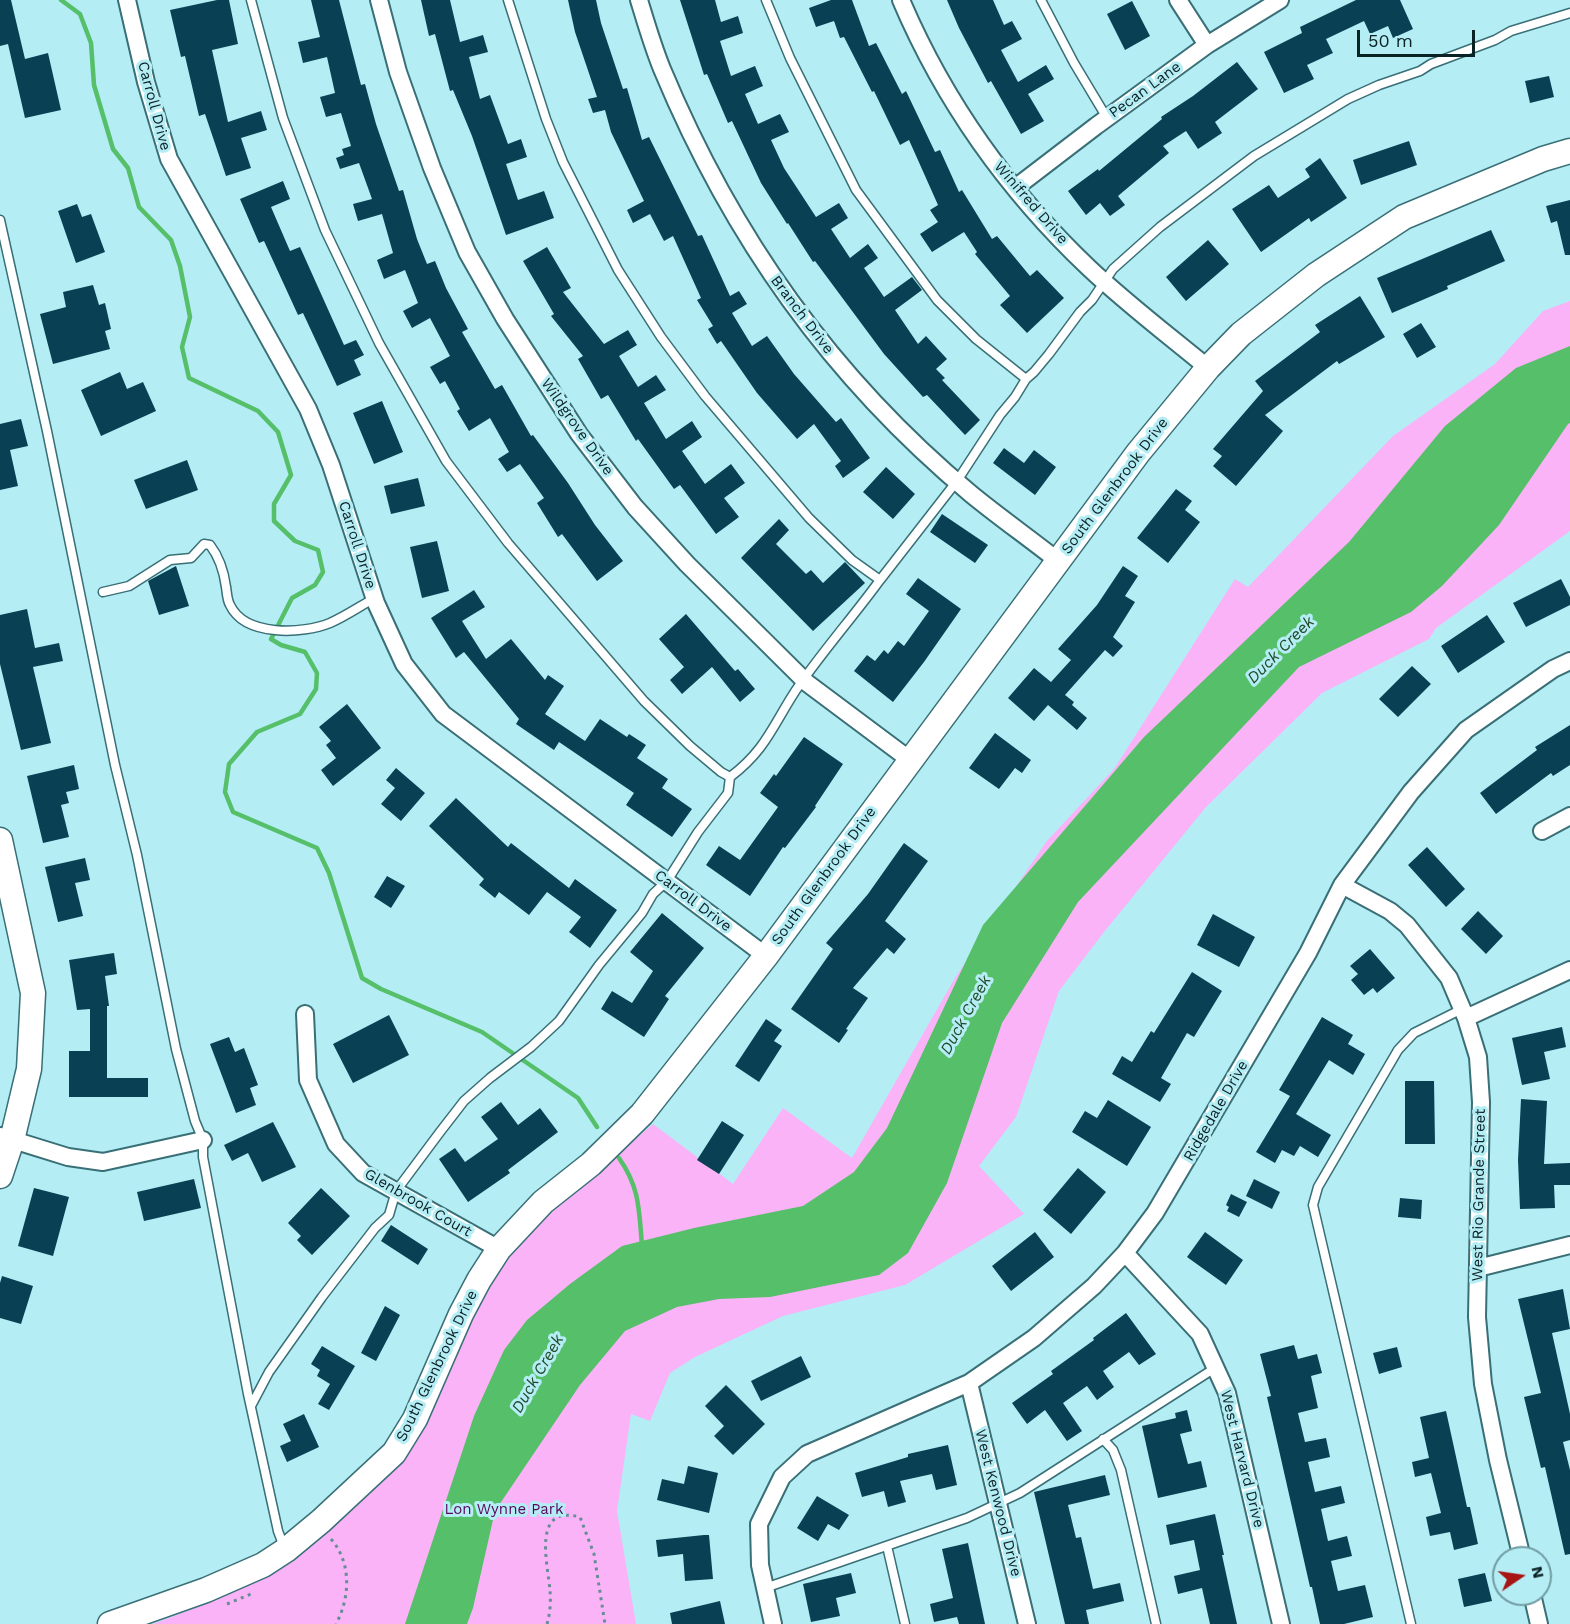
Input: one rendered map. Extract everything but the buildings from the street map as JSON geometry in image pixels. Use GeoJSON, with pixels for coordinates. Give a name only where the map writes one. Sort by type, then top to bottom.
{"type":"FeatureCollection","features":[{"type":"Feature","properties":{"kind":"street","name":"Carroll Drive"},"geometry":{"type":"LineString","coordinates":[[127,0],[146,82],[169,159],[308,409],[331,465],[375,598],[404,664],[443,714],[766,956]]}},
{"type":"Feature","properties":{"kind":"street","name":"Wildgrove Drive"},"geometry":{"type":"LineString","coordinates":[[379,0],[398,72],[432,168],[467,252],[506,319],[579,434],[634,507],[687,564],[805,681],[910,760]]}},
{"type":"Feature","properties":{"kind":"street","name":"Branch Drive"},"geometry":{"type":"LineString","coordinates":[[639,0],[661,67],[694,141],[735,219],[816,338],[875,404],[957,481],[1058,561]]}},
{"type":"Feature","properties":{"kind":"street","name":"Winifred Drive"},"geometry":{"type":"LineString","coordinates":[[901,0],[914,30],[941,79],[979,141],[1015,188],[1060,238],[1105,282],[1208,368]]}},
{"type":"Feature","properties":{"kind":"street"},"geometry":{"type":"LineString","coordinates":[[1178,0],[1207,45]]}},
{"type":"Feature","properties":{"kind":"street","name":"Pecan Lane"},"geometry":{"type":"LineString","coordinates":[[1015,188],[1207,45],[1280,0]]}},
{"type":"Feature","properties":{"kind":"street","name":"South Glenbrook Drive"},"geometry":{"type":"LineString","coordinates":[[110,1624],[206,1590],[263,1565],[286,1550],[321,1521],[394,1453],[420,1409],[460,1314],[499,1250],[543,1202],[591,1164],[642,1114],[766,956],[1138,453],[1208,368],[1241,334],[1316,275],[1404,217],[1543,159],[1570,151]]}},
{"type":"Feature","properties":{"kind":"street","name":"Ridgedale Drive"},"geometry":{"type":"LineString","coordinates":[[773,1624],[760,1565],[759,1524],[782,1477],[807,1454],[969,1383],[1034,1338],[1094,1286],[1125,1253],[1155,1213],[1206,1130],[1308,953],[1342,885],[1411,792],[1466,730],[1553,669],[1570,661]]}},
{"type":"Feature","properties":{"kind":"street"},"geometry":{"type":"LineString","coordinates":[[1542,831],[1570,816]]}},
{"type":"Feature","properties":{"kind":"street"},"geometry":{"type":"LineString","coordinates":[[0,840],[33,993],[29,1069],[6,1138],[0,1176]]}},
{"type":"Feature","properties":{"kind":"street","name":"West Rio Grande Street"},"geometry":{"type":"LineString","coordinates":[[1342,885],[1390,911],[1407,925],[1449,978],[1464,1013],[1478,1057],[1481,1102],[1477,1317],[1483,1384],[1498,1460],[1519,1546]]}},
{"type":"Feature","properties":{"kind":"street"},"geometry":{"type":"LineString","coordinates":[[1464,1013],[1570,970]]}},
{"type":"Feature","properties":{"kind":"street","name":"Glenbrook Court"},"geometry":{"type":"LineString","coordinates":[[305,1014],[308,1080],[336,1144],[363,1173],[499,1250]]}},
{"type":"Feature","properties":{"kind":"street"},"geometry":{"type":"LineString","coordinates":[[6,1138],[68,1157],[103,1162],[203,1140]]}},
{"type":"Feature","properties":{"kind":"street"},"geometry":{"type":"LineString","coordinates":[[1478,1268],[1570,1245]]}},
{"type":"Feature","properties":{"kind":"street","name":"West Harvard Drive"},"geometry":{"type":"LineString","coordinates":[[1125,1253],[1200,1334],[1227,1393],[1281,1624]]}},
{"type":"Feature","properties":{"kind":"street","name":"West Kenwood Drive"},"geometry":{"type":"LineString","coordinates":[[969,1383],[1027,1624]]}},
{"type":"Feature","properties":{"kind":"street"},"geometry":{"type":"LineString","coordinates":[[1535,1606],[1539,1624]]}},
{"type":"Feature","properties":{"kind":"lane"},"geometry":{"type":"LineString","coordinates":[[251,0],[283,118],[325,230],[380,343],[446,461],[508,543],[644,701],[690,746],[730,777]]}},
{"type":"Feature","properties":{"kind":"lane"},"geometry":{"type":"LineString","coordinates":[[508,0],[546,119],[563,162],[618,270],[661,337],[705,396],[809,518],[852,560],[880,580]]}},
{"type":"Feature","properties":{"kind":"lane"},"geometry":{"type":"LineString","coordinates":[[766,0],[790,58],[856,190],[937,300],[976,339],[1026,379]]}},
{"type":"Feature","properties":{"kind":"lane"},"geometry":{"type":"LineString","coordinates":[[1041,0],[1074,63],[1107,118]]}},
{"type":"Feature","properties":{"kind":"lane"},"geometry":{"type":"LineString","coordinates":[[251,1406],[269,1372],[322,1297],[375,1228],[388,1215],[396,1191],[464,1101],[527,1051],[559,1021],[599,965],[642,913],[653,894],[667,882],[698,832],[728,793],[730,777],[746,765],[767,741],[797,689],[957,481],[1026,379],[1042,363],[1113,269],[1160,227],[1228,175],[1271,145],[1331,109],[1364,91],[1420,71],[1431,64],[1495,40],[1511,31],[1570,13]]}},
{"type":"Feature","properties":{"kind":"lane"},"geometry":{"type":"LineString","coordinates":[[0,220],[47,431],[176,1049],[195,1121],[203,1140],[203,1157],[251,1406],[278,1531],[286,1550]]}},
{"type":"Feature","properties":{"kind":"lane"},"geometry":{"type":"LineString","coordinates":[[102,591],[129,586],[170,560],[191,558],[204,544],[210,545],[216,552],[222,566],[228,602],[234,614],[245,622],[264,628],[305,630],[333,622],[375,598]]}},
{"type":"Feature","properties":{"kind":"lane"},"geometry":{"type":"LineString","coordinates":[[1411,1624],[1313,1205],[1318,1187],[1398,1050],[1414,1033],[1464,1013]]}},
{"type":"Feature","properties":{"kind":"lane"},"geometry":{"type":"LineString","coordinates":[[765,1588],[966,1518],[998,1504],[1020,1493],[1215,1368]]}},
{"type":"Feature","properties":{"kind":"lane"},"geometry":{"type":"LineString","coordinates":[[1103,1439],[1113,1450],[1121,1470],[1156,1624]]}},
{"type":"Feature","properties":{"kind":"lane"},"geometry":{"type":"LineString","coordinates":[[887,1546],[905,1624]]}},
{"type":"Feature","properties":{"kind":"path"},"geometry":{"type":"LineString","coordinates":[[547,1624],[550,1593],[546,1532],[553,1521],[562,1515],[580,1517],[594,1554],[605,1624]]}},
{"type":"Feature","properties":{"kind":"path"},"geometry":{"type":"LineString","coordinates":[[330,1537],[338,1546],[344,1562],[347,1581],[346,1600],[336,1624]]}},
{"type":"Feature","properties":{"kind":"green space","name":"Lon Wynne Park"},"geometry":{"type":"Polygon","coordinates":[[[1570,301],[1570,531],[1436,628],[1429,639],[1322,693],[1206,807],[1104,932],[1059,991],[1016,1117],[979,1166],[1024,1214],[905,1285],[783,1316],[695,1357],[670,1373],[650,1421],[631,1414],[617,1511],[636,1624],[153,1624],[273,1574],[340,1517],[400,1461],[432,1411],[455,1349],[504,1252],[653,1124],[733,1184],[783,1108],[852,1158],[955,978],[1046,842],[1114,769],[1235,579],[1248,587],[1393,436],[1495,364],[1543,311],[1570,301]]]}},
{"type":"Feature","properties":{"kind":"water","name":"Duck Creek"},"geometry":{"type":"Polygon","coordinates":[[[1570,346],[1570,423],[1499,525],[1442,586],[1411,612],[1299,667],[1078,902],[1002,1023],[947,1183],[908,1253],[879,1275],[770,1297],[719,1299],[677,1307],[625,1331],[580,1385],[495,1511],[473,1608],[467,1624],[405,1624],[474,1416],[504,1350],[527,1320],[570,1284],[622,1246],[694,1228],[803,1206],[854,1172],[887,1128],[983,925],[1144,737],[1349,542],[1445,426],[1516,368],[1570,346]]]}},
{"type":"Feature","properties":{"kind":"waterway"},"geometry":{"type":"LineString","coordinates":[[61,0],[80,14],[91,43],[94,85],[113,149],[128,168],[139,207],[171,240],[180,266],[190,317],[182,347],[189,378],[258,411],[278,432],[291,475],[274,504],[274,521],[295,541],[318,550],[323,572],[315,585],[292,598],[271,639],[281,645],[305,652],[317,673],[316,689],[300,714],[257,732],[229,764],[225,792],[233,812],[317,848],[329,873],[362,978],[381,989],[482,1032],[578,1098],[597,1127]]}},
{"type":"Feature","properties":{"kind":"waterway"},"geometry":{"type":"LineString","coordinates":[[619,1158],[635,1190],[642,1246]]}}]}
